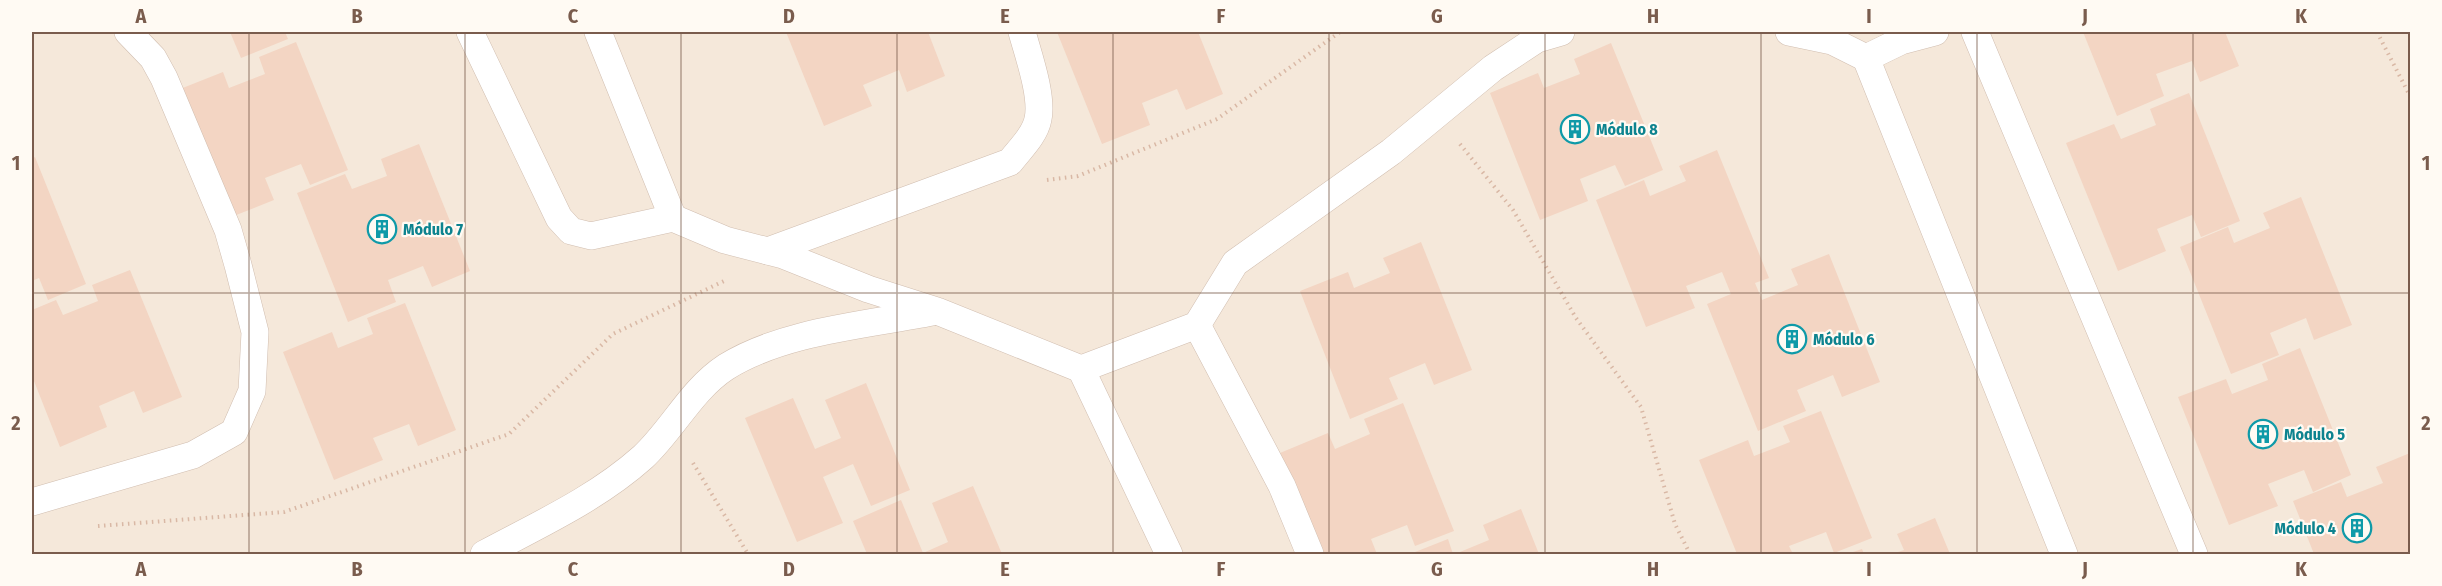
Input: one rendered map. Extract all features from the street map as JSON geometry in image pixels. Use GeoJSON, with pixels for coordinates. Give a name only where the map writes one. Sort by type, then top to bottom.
{"type":"FeatureCollection","features":[{"type":"Feature","properties":{"kind":"lane"},"geometry":{"type":"LineString","coordinates":[[32,502],[193,455],[234,432],[252,391],[255,332],[228,230],[164,78],[153,58],[128,32]]}},
{"type":"Feature","properties":{"kind":"lane"},"geometry":{"type":"LineString","coordinates":[[470,32],[559,218],[571,231],[591,236],[673,218],[725,240],[827,270],[868,289],[936,311],[1081,369],[1197,325],[1234,263],[1352,181],[1493,68],[1537,39],[1561,32]]}},
{"type":"Feature","properties":{"kind":"lane"},"geometry":{"type":"LineString","coordinates":[[598,32],[673,218]]}},
{"type":"Feature","properties":{"kind":"lane"},"geometry":{"type":"LineString","coordinates":[[768,251],[1010,162],[1029,138],[1038,118],[1035,78],[1022,32]]}},
{"type":"Feature","properties":{"kind":"lane"},"geometry":{"type":"LineString","coordinates":[[1789,32],[1832,41],[1866,58],[2064,555]]}},
{"type":"Feature","properties":{"kind":"lane"},"geometry":{"type":"LineString","coordinates":[[1866,58],[1901,41],[1935,32]]}},
{"type":"Feature","properties":{"kind":"lane"},"geometry":{"type":"LineString","coordinates":[[1975,32],[2194,555]]}},
{"type":"Feature","properties":{"kind":"lane"},"geometry":{"type":"LineString","coordinates":[[484,555],[583,501],[617,478],[645,455],[671,427],[698,390],[727,367],[784,341],[936,311]]}},
{"type":"Feature","properties":{"kind":"lane"},"geometry":{"type":"LineString","coordinates":[[1197,325],[1282,486],[1310,555]]}},
{"type":"Feature","properties":{"kind":"lane"},"geometry":{"type":"LineString","coordinates":[[1081,369],[1169,555]]}},
{"type":"Feature","properties":{"kind":"path"},"geometry":{"type":"LineString","coordinates":[[1043,180],[1078,176],[1217,119],[1340,32]]}},
{"type":"Feature","properties":{"kind":"path"},"geometry":{"type":"LineString","coordinates":[[2377,32],[2410,96]]}},
{"type":"Feature","properties":{"kind":"path"},"geometry":{"type":"LineString","coordinates":[[1436,115],[1514,210],[1576,318],[1641,407],[1675,524],[1690,555]]}},
{"type":"Feature","properties":{"kind":"path"},"geometry":{"type":"LineString","coordinates":[[87,527],[284,512],[509,434],[613,334],[728,279]]}},
{"type":"Feature","properties":{"kind":"path"},"geometry":{"type":"LineString","coordinates":[[671,427],[748,555]]}},
{"type":"Feature","properties":{"kind":"shaded area"},"geometry":{"type":"Polygon","coordinates":[[[32,32],[2410,32],[2410,554],[32,554],[32,32]]]}},
{"type":"Feature","properties":{"kind":"building"},"geometry":{"type":"Polygon","coordinates":[[[230,32],[285,32],[288,39],[241,58],[230,32]]]}},
{"type":"Feature","properties":{"kind":"building"},"geometry":{"type":"Polygon","coordinates":[[[786,32],[928,32],[945,76],[907,92],[899,70],[863,85],[872,106],[824,126],[786,32]]]}},
{"type":"Feature","properties":{"kind":"building"},"geometry":{"type":"Polygon","coordinates":[[[1057,32],[1198,32],[1223,94],[1186,110],[1177,89],[1142,103],[1150,125],[1102,144],[1057,32]]]}},
{"type":"Feature","properties":{"kind":"building"},"geometry":{"type":"Polygon","coordinates":[[[2083,32],[2225,32],[2239,66],[2200,82],[2192,61],[2156,74],[2164,96],[2117,116],[2083,32]]]}},
{"type":"Feature","properties":{"kind":"building"},"geometry":{"type":"Polygon","coordinates":[[[296,42],[348,170],[310,185],[301,164],[265,178],[274,200],[226,219],[175,91],[223,72],[229,88],[265,74],[259,57],[296,42]]]}},
{"type":"Feature","properties":{"kind":"building","name":"Módulo 8"},"geometry":{"type":"Polygon","coordinates":[[[1611,43],[1663,170],[1625,186],[1615,165],[1580,179],[1588,201],[1540,220],[1490,93],[1538,73],[1544,88],[1580,74],[1574,59],[1611,43]]]}},
{"type":"Feature","properties":{"kind":"building"},"geometry":{"type":"Polygon","coordinates":[[[2189,93],[2240,221],[2201,237],[2192,215],[2157,229],[2166,251],[2118,271],[2066,143],[2114,124],[2121,139],[2156,125],[2150,109],[2189,93]]]}},
{"type":"Feature","properties":{"kind":"building","name":"Módulo 7"},"geometry":{"type":"Polygon","coordinates":[[[419,144],[470,271],[432,287],[423,266],[388,280],[396,302],[348,322],[297,193],[345,174],[352,189],[387,176],[381,159],[419,144]]]}},
{"type":"Feature","properties":{"kind":"building"},"geometry":{"type":"Polygon","coordinates":[[[1717,150],[1769,278],[1755,283],[1762,300],[1798,285],[1791,269],[1829,254],[1880,382],[1842,397],[1833,375],[1797,390],[1806,411],[1758,431],[1707,304],[1731,294],[1722,272],[1686,286],[1695,308],[1646,327],[1596,200],[1644,180],[1650,196],[1686,181],[1679,166],[1717,150]]]}},
{"type":"Feature","properties":{"kind":"building"},"geometry":{"type":"Polygon","coordinates":[[[35,157],[86,284],[48,300],[39,278],[32,281],[32,159],[35,157]]]}},
{"type":"Feature","properties":{"kind":"building"},"geometry":{"type":"Polygon","coordinates":[[[2301,197],[2352,325],[2314,340],[2306,318],[2270,333],[2279,355],[2231,374],[2180,247],[2228,227],[2234,243],[2270,228],[2263,213],[2301,197]]]}},
{"type":"Feature","properties":{"kind":"building"},"geometry":{"type":"Polygon","coordinates":[[[1421,242],[1472,370],[1434,385],[1425,363],[1389,378],[1398,399],[1350,419],[1300,291],[1348,272],[1354,288],[1390,273],[1383,258],[1421,242]]]}},
{"type":"Feature","properties":{"kind":"building"},"geometry":{"type":"Polygon","coordinates":[[[130,270],[182,397],[143,413],[134,391],[99,406],[107,427],[60,447],[32,376],[32,310],[56,300],[63,315],[98,301],[92,285],[130,270]]]}},
{"type":"Feature","properties":{"kind":"building"},"geometry":{"type":"Polygon","coordinates":[[[405,303],[456,430],[418,446],[409,424],[373,438],[383,460],[334,480],[283,352],[332,332],[338,348],[373,334],[367,318],[405,303]]]}},
{"type":"Feature","properties":{"kind":"building","name":"Módulo 5"},"geometry":{"type":"Polygon","coordinates":[[[2300,348],[2351,475],[2313,492],[2304,470],[2268,484],[2278,506],[2229,525],[2178,397],[2226,379],[2232,394],[2268,380],[2262,364],[2300,348]]]}},
{"type":"Feature","properties":{"kind":"building"},"geometry":{"type":"Polygon","coordinates":[[[866,383],[910,490],[871,506],[853,464],[823,477],[843,523],[797,542],[745,418],[793,398],[815,449],[841,438],[825,400],[866,383]]]}},
{"type":"Feature","properties":{"kind":"building"},"geometry":{"type":"Polygon","coordinates":[[[1403,403],[1454,531],[1415,546],[1407,525],[1371,539],[1377,554],[1322,554],[1280,453],[1328,433],[1335,449],[1370,434],[1364,419],[1403,403]]]}},
{"type":"Feature","properties":{"kind":"building"},"geometry":{"type":"Polygon","coordinates":[[[1821,411],[1872,538],[1834,553],[1826,532],[1789,546],[1793,554],[1737,554],[1699,460],[1748,440],[1754,456],[1790,442],[1783,426],[1821,411]]]}},
{"type":"Feature","properties":{"kind":"building","name":"Módulo 4"},"geometry":{"type":"Polygon","coordinates":[[[2410,453],[2410,554],[2314,554],[2293,501],[2341,482],[2347,497],[2383,483],[2376,467],[2410,453]]]}},
{"type":"Feature","properties":{"kind":"building"},"geometry":{"type":"Polygon","coordinates":[[[973,486],[1002,554],[867,554],[853,521],[901,500],[923,553],[948,542],[932,503],[973,486]]]}},
{"type":"Feature","properties":{"kind":"building"},"geometry":{"type":"Polygon","coordinates":[[[1521,509],[1539,554],[1455,554],[1489,540],[1483,525],[1521,509]]]}},
{"type":"Feature","properties":{"kind":"building"},"geometry":{"type":"Polygon","coordinates":[[[1935,518],[1950,554],[1892,554],[1904,550],[1897,534],[1935,518]]]}},
{"type":"Feature","properties":{"kind":"building"},"geometry":{"type":"Polygon","coordinates":[[[1448,539],[1453,554],[1410,554],[1448,539]]]}},
{"type":"Feature","properties":{"kind":"building"},"geometry":{"type":"Polygon","coordinates":[[[1862,549],[1864,554],[1847,554],[1862,549]]]}},
{"type":"Feature","properties":{"kind":"place","name":"Módulo 8"},"geometry":{"type":"Point","coordinates":[1575,129]}},
{"type":"Feature","properties":{"kind":"place","name":"Módulo 7"},"geometry":{"type":"Point","coordinates":[382,229]}},
{"type":"Feature","properties":{"kind":"place","name":"Módulo 6"},"geometry":{"type":"Point","coordinates":[1792,339]}},
{"type":"Feature","properties":{"kind":"place","name":"Módulo 5"},"geometry":{"type":"Point","coordinates":[2263,434]}},
{"type":"Feature","properties":{"kind":"place","name":"Módulo 4"},"geometry":{"type":"Point","coordinates":[2357,528]}}]}
